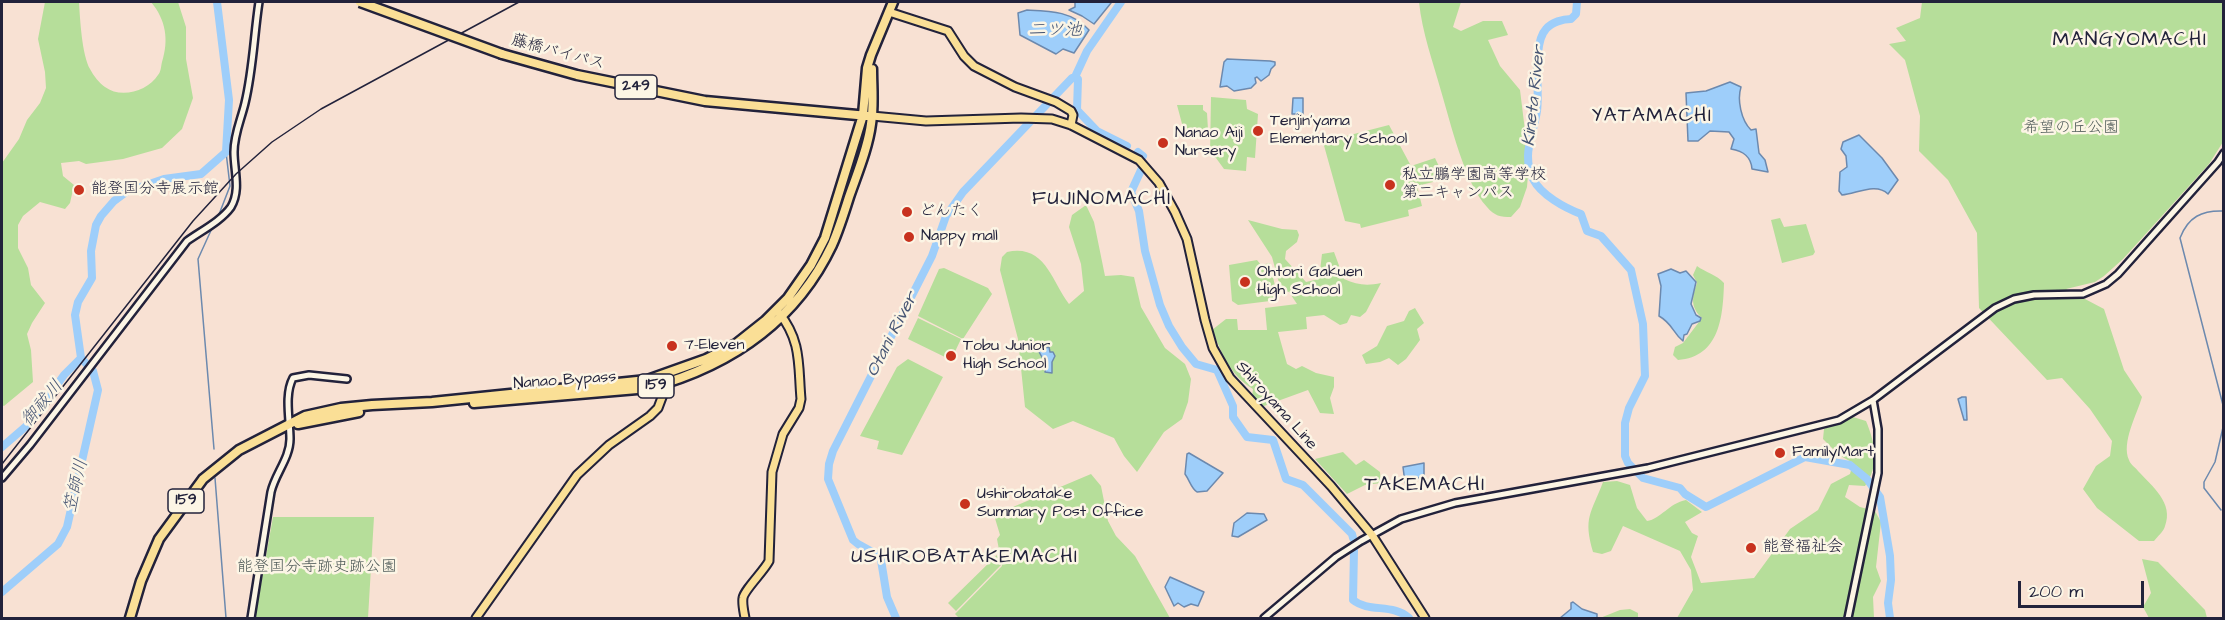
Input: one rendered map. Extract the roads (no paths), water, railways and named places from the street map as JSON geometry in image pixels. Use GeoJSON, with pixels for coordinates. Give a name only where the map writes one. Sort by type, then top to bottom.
{"type":"FeatureCollection","features":[{"type":"Feature","properties":{"kind":"highway","name":"藤橋バイパス"},"geometry":{"type":"LineString","coordinates":[[360,2],[502,54],[578,75],[705,101],[868,116]]}},
{"type":"Feature","properties":{"kind":"highway","name":"159"},"geometry":{"type":"LineString","coordinates":[[868,116],[867,68],[893,2]]}},
{"type":"Feature","properties":{"kind":"highway","name":"Nanao Bypass"},"geometry":{"type":"LineString","coordinates":[[130,618],[141,581],[159,538],[203,479],[239,450],[314,413],[340,408],[663,380],[736,344],[779,313],[812,266],[831,221],[868,116]]}},
{"type":"Feature","properties":{"kind":"main road"},"geometry":{"type":"LineString","coordinates":[[889,12],[948,32],[964,56],[974,66],[1015,87],[1048,98],[1071,111],[1071,125]]}},
{"type":"Feature","properties":{"kind":"main road","name":"Shiroyama Line"},"geometry":{"type":"LineString","coordinates":[[868,116],[926,121],[1029,117],[1052,119],[1071,125],[1139,160],[1155,178],[1175,212],[1187,239],[1205,320],[1213,348],[1221,364],[1253,405],[1331,486],[1372,535],[1425,618]]}},
{"type":"Feature","properties":{"kind":"main road"},"geometry":{"type":"LineString","coordinates":[[745,618],[744,594],[764,572],[769,561],[772,472],[783,434],[799,408],[801,399],[797,346],[793,334],[779,313]]}},
{"type":"Feature","properties":{"kind":"main road"},"geometry":{"type":"LineString","coordinates":[[476,618],[577,475],[609,446],[650,417],[662,401],[663,380]]}},
{"type":"Feature","properties":{"kind":"street"},"geometry":{"type":"LineString","coordinates":[[2,478],[187,241],[219,218],[231,206],[236,196],[234,143],[245,103],[258,2]]}},
{"type":"Feature","properties":{"kind":"street"},"geometry":{"type":"LineString","coordinates":[[1264,618],[1336,557],[1401,519],[1455,503],[1648,468],[1839,420],[1872,400],[1995,308],[2014,299],[2034,295],[2083,294],[2106,284],[2156,233],[2218,162],[2223,153]]}},
{"type":"Feature","properties":{"kind":"street"},"geometry":{"type":"LineString","coordinates":[[251,618],[273,482],[289,451],[288,389],[293,378],[309,375],[347,379]]}},
{"type":"Feature","properties":{"kind":"street"},"geometry":{"type":"LineString","coordinates":[[1848,618],[1878,473],[1878,429],[1872,400]]}},
{"type":"Feature","properties":{"kind":"water","name":"二ツ池"},"geometry":{"type":"Polygon","coordinates":[[[1075,2],[1111,3],[1094,24],[1069,10],[1075,7],[1075,2]]]}},
{"type":"Feature","properties":{"kind":"water","name":"二ツ池"},"geometry":{"type":"Polygon","coordinates":[[[1027,10],[1068,16],[1089,30],[1074,53],[1063,49],[1056,54],[1020,35],[1018,13],[1027,10]]]}},
{"type":"Feature","properties":{"kind":"water"},"geometry":{"type":"Polygon","coordinates":[[[1227,59],[1270,61],[1275,62],[1275,65],[1269,75],[1261,81],[1255,78],[1256,83],[1251,88],[1234,91],[1227,86],[1220,87],[1224,62],[1227,59]]]}},
{"type":"Feature","properties":{"kind":"water"},"geometry":{"type":"Polygon","coordinates":[[[1730,82],[1741,87],[1739,98],[1742,115],[1751,130],[1756,129],[1759,153],[1765,160],[1768,172],[1752,169],[1746,155],[1731,149],[1734,139],[1729,132],[1710,131],[1698,141],[1688,141],[1686,93],[1706,91],[1730,82]]]}},
{"type":"Feature","properties":{"kind":"water"},"geometry":{"type":"Polygon","coordinates":[[[1293,98],[1303,98],[1303,114],[1292,114],[1293,98]]]}},
{"type":"Feature","properties":{"kind":"water"},"geometry":{"type":"Polygon","coordinates":[[[1859,135],[1882,158],[1898,180],[1888,194],[1878,189],[1842,195],[1839,191],[1840,172],[1847,167],[1846,156],[1841,149],[1843,142],[1859,135]]]}},
{"type":"Feature","properties":{"kind":"water"},"geometry":{"type":"Polygon","coordinates":[[[1671,269],[1680,273],[1686,271],[1696,282],[1691,304],[1696,315],[1701,318],[1700,321],[1692,324],[1687,334],[1684,335],[1683,341],[1659,316],[1661,286],[1658,274],[1671,269]]]}},
{"type":"Feature","properties":{"kind":"water"},"geometry":{"type":"Polygon","coordinates":[[[1049,347],[1050,352],[1053,352],[1055,356],[1052,362],[1052,373],[1045,372],[1046,367],[1042,365],[1043,359],[1038,350],[1049,347]]]}},
{"type":"Feature","properties":{"kind":"water"},"geometry":{"type":"Polygon","coordinates":[[[1966,397],[1967,420],[1964,420],[1958,399],[1966,397]]]}},
{"type":"Feature","properties":{"kind":"water"},"geometry":{"type":"Polygon","coordinates":[[[1189,453],[1223,473],[1207,491],[1197,492],[1185,474],[1189,453]]]}},
{"type":"Feature","properties":{"kind":"water"},"geometry":{"type":"Polygon","coordinates":[[[1424,463],[1424,476],[1405,483],[1403,467],[1424,463]]]}},
{"type":"Feature","properties":{"kind":"water"},"geometry":{"type":"Polygon","coordinates":[[[1247,513],[1264,514],[1267,520],[1238,537],[1232,536],[1234,523],[1247,513]]]}},
{"type":"Feature","properties":{"kind":"water"},"geometry":{"type":"Polygon","coordinates":[[[1170,577],[1204,592],[1198,606],[1191,604],[1184,607],[1178,603],[1174,606],[1165,587],[1170,577]]]}},
{"type":"Feature","properties":{"kind":"water"},"geometry":{"type":"Polygon","coordinates":[[[1573,602],[1582,609],[1597,614],[1597,618],[1560,618],[1571,609],[1573,602]]]}},
{"type":"Feature","properties":{"kind":"waterway","name":"笠師川"},"geometry":{"type":"LineString","coordinates":[[2,592],[58,544],[67,527],[98,390],[93,371],[81,358],[75,315],[78,302],[92,278],[91,251],[96,225],[114,201],[126,192],[164,179],[201,174],[226,152],[229,100],[217,2]]}},
{"type":"Feature","properties":{"kind":"waterway","name":"Otani River"},"geometry":{"type":"LineString","coordinates":[[896,618],[887,597],[881,560],[876,554],[853,540],[828,479],[833,451],[932,256],[946,216],[963,192],[1075,77],[1087,51],[1121,2]]}},
{"type":"Feature","properties":{"kind":"waterway","name":"Kineta River"},"geometry":{"type":"LineString","coordinates":[[1577,2],[1576,14],[1571,19],[1551,24],[1546,29],[1539,45],[1538,102],[1529,145],[1528,162],[1533,179],[1547,196],[1581,214],[1587,231],[1601,236],[1631,270],[1643,324],[1645,376],[1629,408],[1625,423],[1625,456],[1628,463],[1643,478],[1680,488],[1685,494],[1706,507],[1805,457],[1850,465],[1867,479],[1880,497],[1890,556],[1891,580],[1888,603],[1890,618]]}},
{"type":"Feature","properties":{"kind":"waterway"},"geometry":{"type":"LineString","coordinates":[[1075,77],[1078,79],[1077,110],[1097,131],[1127,146]]}},
{"type":"Feature","properties":{"kind":"waterway"},"geometry":{"type":"LineString","coordinates":[[218,217],[230,186],[226,152]]}},
{"type":"Feature","properties":{"kind":"waterway"},"geometry":{"type":"LineString","coordinates":[[1138,152],[1143,156]]}},
{"type":"Feature","properties":{"kind":"waterway"},"geometry":{"type":"LineString","coordinates":[[1142,168],[1131,192],[1139,211],[1145,251],[1160,305],[1169,326],[1196,364],[1217,370],[1233,406],[1233,417],[1247,437],[1273,440],[1286,479],[1303,485],[1352,534],[1353,538]]}},
{"type":"Feature","properties":{"kind":"waterway"},"geometry":{"type":"LineString","coordinates":[[2224,211],[2197,216],[2187,225],[2180,238],[2224,409]]}},
{"type":"Feature","properties":{"kind":"waterway"},"geometry":{"type":"LineString","coordinates":[[213,226],[198,259],[214,449]]}},
{"type":"Feature","properties":{"kind":"waterway","name":"御祓川"},"geometry":{"type":"LineString","coordinates":[[2,447],[31,422],[64,375],[81,358]]}},
{"type":"Feature","properties":{"kind":"waterway"},"geometry":{"type":"LineString","coordinates":[[2221,510],[2204,488],[2204,482],[2215,462],[2224,423]]}},
{"type":"Feature","properties":{"kind":"waterway"},"geometry":{"type":"LineString","coordinates":[[215,478],[226,618]]}},
{"type":"Feature","properties":{"kind":"waterway"},"geometry":{"type":"LineString","coordinates":[[1354,550],[1353,600],[1366,606],[1403,613],[1409,618]]}},
{"type":"Feature","properties":{"kind":"railway"},"geometry":{"type":"LineString","coordinates":[[2,464],[193,221],[236,174],[272,142],[321,109],[519,2]]}},
{"type":"Feature","properties":{"kind":"place","name":"Tenjin'yama Elementary School"},"geometry":{"type":"Point","coordinates":[1258,131]}},
{"type":"Feature","properties":{"kind":"place","name":"Nanao Aiji Nursery"},"geometry":{"type":"Point","coordinates":[1163,143]}},
{"type":"Feature","properties":{"kind":"place","name":"私立鵬学園高等学校 第二キャンパス"},"geometry":{"type":"Point","coordinates":[1390,185]}},
{"type":"Feature","properties":{"kind":"place","name":"能登国分寺展示館"},"geometry":{"type":"Point","coordinates":[79,190]}},
{"type":"Feature","properties":{"kind":"place","name":"どんたく"},"geometry":{"type":"Point","coordinates":[907,212]}},
{"type":"Feature","properties":{"kind":"place","name":"Nappy mall"},"geometry":{"type":"Point","coordinates":[909,237]}},
{"type":"Feature","properties":{"kind":"place","name":"Ohtori Gakuen High School"},"geometry":{"type":"Point","coordinates":[1245,282]}},
{"type":"Feature","properties":{"kind":"place","name":"7-Eleven"},"geometry":{"type":"Point","coordinates":[672,346]}},
{"type":"Feature","properties":{"kind":"place","name":"Tobu Junior High School"},"geometry":{"type":"Point","coordinates":[951,356]}},
{"type":"Feature","properties":{"kind":"place","name":"FamilyMart"},"geometry":{"type":"Point","coordinates":[1780,453]}},
{"type":"Feature","properties":{"kind":"place","name":"Ushirobatake Summary Post Office"},"geometry":{"type":"Point","coordinates":[965,504]}},
{"type":"Feature","properties":{"kind":"place","name":"能登福祉会"},"geometry":{"type":"Point","coordinates":[1751,548]}},
{"type":"Feature","properties":{"kind":"district","name":"MANGYOMACHI"},"geometry":{"type":"Point","coordinates":[2130,41]}},
{"type":"Feature","properties":{"kind":"district","name":"YATAMACHI"},"geometry":{"type":"Point","coordinates":[1652,117]}},
{"type":"Feature","properties":{"kind":"district","name":"FUJINOMACHI"},"geometry":{"type":"Point","coordinates":[1102,200]}},
{"type":"Feature","properties":{"kind":"district","name":"TAKEMACHI"},"geometry":{"type":"Point","coordinates":[1425,486]}},
{"type":"Feature","properties":{"kind":"district","name":"USHIROBATAKEMACHI"},"geometry":{"type":"Point","coordinates":[965,558]}},
{"type":"Feature","properties":{"kind":"park label","name":"希望の丘公園"},"geometry":{"type":"Point","coordinates":[2071,129]}},
{"type":"Feature","properties":{"kind":"park label","name":"能登国分寺跡史跡公園"},"geometry":{"type":"Point","coordinates":[317,568]}}]}
